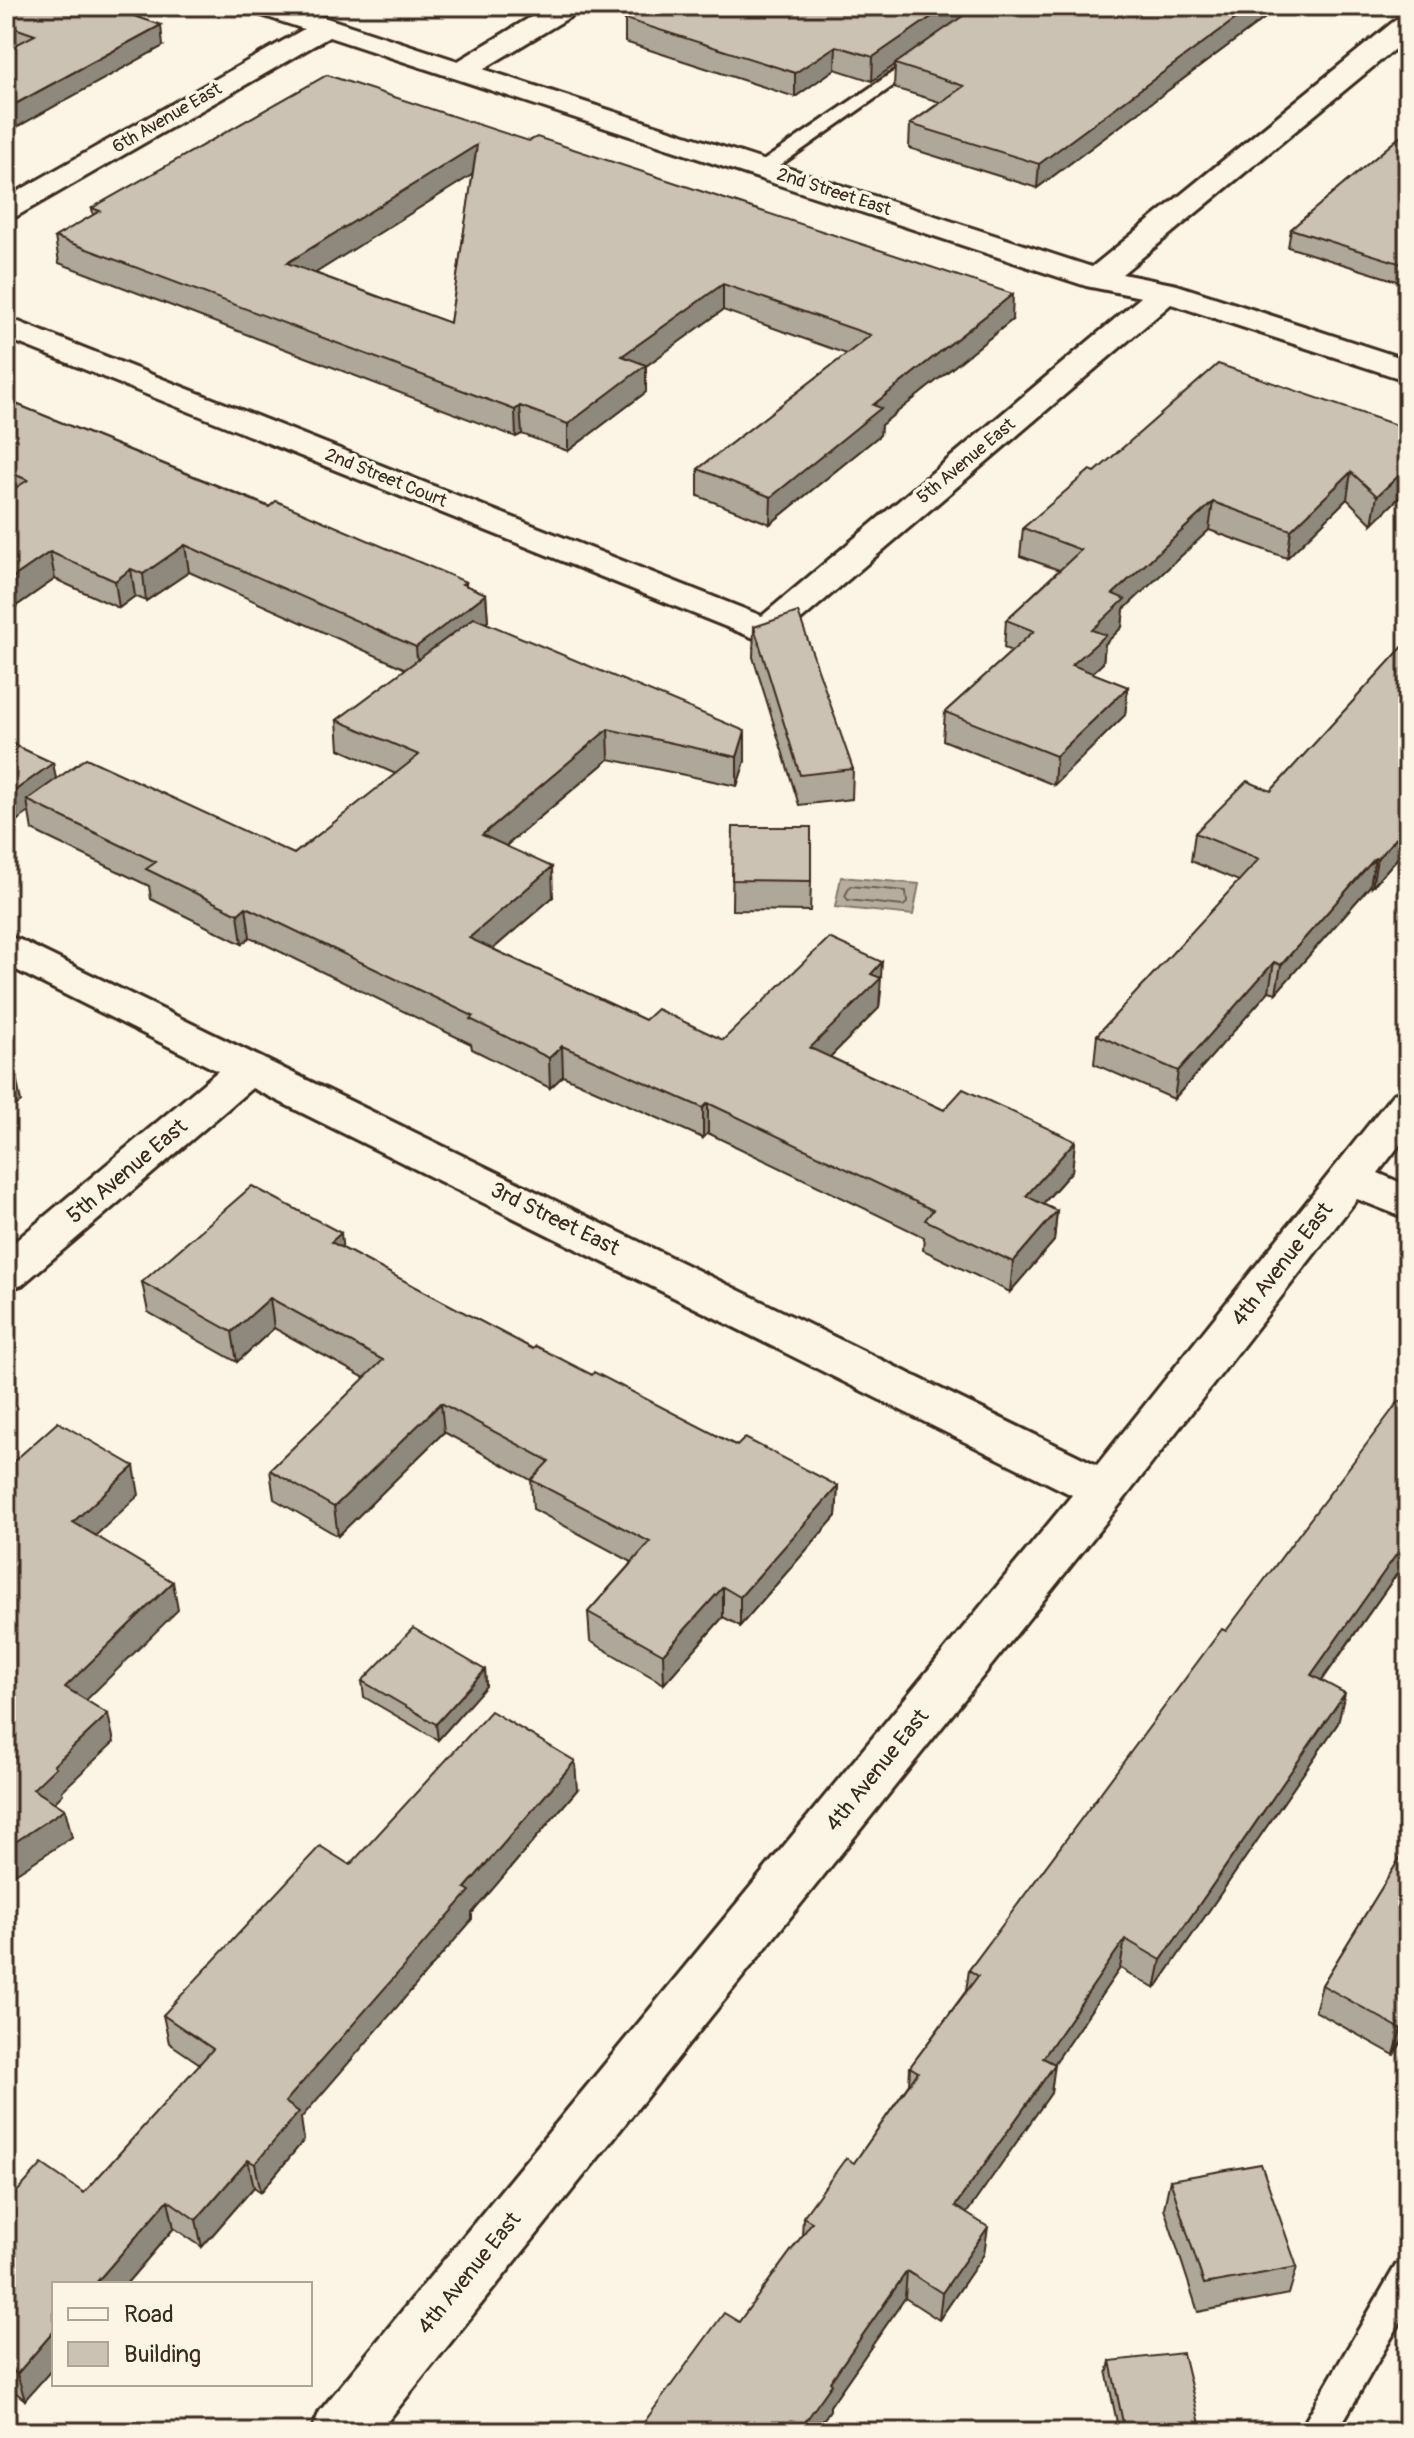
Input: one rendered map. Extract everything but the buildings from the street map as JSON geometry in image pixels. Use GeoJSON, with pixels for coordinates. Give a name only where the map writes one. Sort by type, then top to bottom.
{"type":"FeatureCollection","features":[{"type":"Feature","properties":{"kind":"street","name":"2nd Street East"},"geometry":{"type":"LineString","coordinates":[[262,6],[1097,279],[1166,292],[1408,371]]}},
{"type":"Feature","properties":{"kind":"street"},"geometry":{"type":"LineString","coordinates":[[462,70],[568,6]]}},
{"type":"Feature","properties":{"kind":"street"},"geometry":{"type":"LineString","coordinates":[[1097,279],[1408,24]]}},
{"type":"Feature","properties":{"kind":"street","name":"6th Avenue East"},"geometry":{"type":"LineString","coordinates":[[6,210],[327,27]]}},
{"type":"Feature","properties":{"kind":"street","name":"5th Avenue East"},"geometry":{"type":"LineString","coordinates":[[767,630],[1166,292]]}},
{"type":"Feature","properties":{"kind":"street","name":"2nd Street Court"},"geometry":{"type":"LineString","coordinates":[[6,327],[767,630]]}},
{"type":"Feature","properties":{"kind":"street","name":"3rd Street East"},"geometry":{"type":"LineString","coordinates":[[6,949],[1104,1490]]}},
{"type":"Feature","properties":{"kind":"street","name":"5th Avenue East"},"geometry":{"type":"LineString","coordinates":[[6,1274],[248,1068]]}},
{"type":"Feature","properties":{"kind":"street","name":"4th Avenue East"},"geometry":{"type":"LineString","coordinates":[[341,2432],[1104,1490],[1408,1104]]}},
{"type":"Feature","properties":{"kind":"street"},"geometry":{"type":"LineString","coordinates":[[1350,1178],[1408,1204]]}},
{"type":"Feature","properties":{"kind":"lane"},"geometry":{"type":"LineString","coordinates":[[763,169],[944,42]]}},
{"type":"Feature","properties":{"kind":"lane"},"geometry":{"type":"LineString","coordinates":[[1317,2432],[1408,2276]]}},
{"type":"Feature","properties":{"kind":"water"},"geometry":{"type":"Polygon","coordinates":[[[841,877],[919,884],[913,915],[835,907],[841,877]]]}}]}
